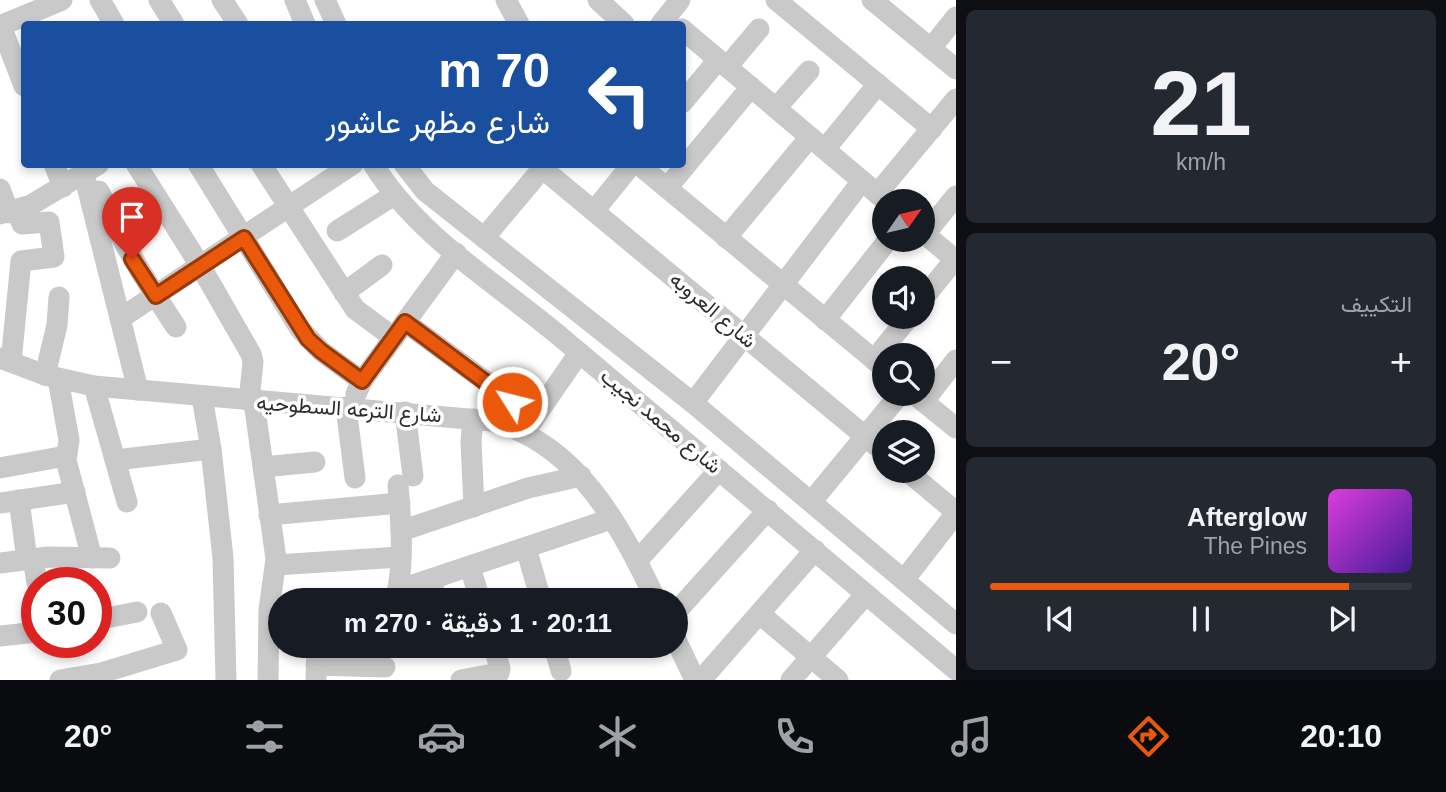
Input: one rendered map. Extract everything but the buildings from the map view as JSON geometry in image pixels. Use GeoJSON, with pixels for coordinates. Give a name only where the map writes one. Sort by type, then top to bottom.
{"type":"FeatureCollection","features":[{"type":"Feature","properties":{"kind":"street"},"geometry":{"type":"LineString","coordinates":[[100,0],[112,21]]}},
{"type":"Feature","properties":{"kind":"street"},"geometry":{"type":"LineString","coordinates":[[159,0],[172,21]]}},
{"type":"Feature","properties":{"kind":"street"},"geometry":{"type":"LineString","coordinates":[[222,0],[236,21]]}},
{"type":"Feature","properties":{"kind":"street"},"geometry":{"type":"LineString","coordinates":[[295,0],[304,21]]}},
{"type":"Feature","properties":{"kind":"street"},"geometry":{"type":"LineString","coordinates":[[325,0],[335,21]]}},
{"type":"Feature","properties":{"kind":"street"},"geometry":{"type":"LineString","coordinates":[[506,0],[517,21]]}},
{"type":"Feature","properties":{"kind":"street"},"geometry":{"type":"LineString","coordinates":[[598,0],[621,21]]}},
{"type":"Feature","properties":{"kind":"street"},"geometry":{"type":"LineString","coordinates":[[776,0],[932,128]]}},
{"type":"Feature","properties":{"kind":"street"},"geometry":{"type":"LineString","coordinates":[[872,0],[956,69]]}},
{"type":"Feature","properties":{"kind":"street"},"geometry":{"type":"LineString","coordinates":[[21,78],[1,26],[52,11]]}},
{"type":"Feature","properties":{"kind":"street"},"geometry":{"type":"LineString","coordinates":[[931,48],[956,17]]}},
{"type":"Feature","properties":{"kind":"street"},"geometry":{"type":"LineString","coordinates":[[686,26],[723,63],[872,189]]}},
{"type":"Feature","properties":{"kind":"street"},"geometry":{"type":"LineString","coordinates":[[686,99],[759,29]]}},
{"type":"Feature","properties":{"kind":"street"},"geometry":{"type":"LineString","coordinates":[[776,108],[809,71]]}},
{"type":"Feature","properties":{"kind":"street"},"geometry":{"type":"LineString","coordinates":[[726,237],[878,84]]}},
{"type":"Feature","properties":{"kind":"street"},"geometry":{"type":"LineString","coordinates":[[686,165],[751,87]]}},
{"type":"Feature","properties":{"kind":"street"},"geometry":{"type":"LineString","coordinates":[[878,189],[956,99]]}},
{"type":"Feature","properties":{"kind":"street"},"geometry":{"type":"LineString","coordinates":[[56,168],[63,187]]}},
{"type":"Feature","properties":{"kind":"street"},"geometry":{"type":"LineString","coordinates":[[139,168],[201,267],[251,354],[251,401],[276,565],[269,610],[268,680]]}},
{"type":"Feature","properties":{"kind":"street"},"geometry":{"type":"LineString","coordinates":[[200,168],[308,339],[362,381]]}},
{"type":"Feature","properties":{"kind":"street"},"geometry":{"type":"LineString","coordinates":[[264,168],[344,293],[362,315],[400,330],[529,425],[579,353]]}},
{"type":"Feature","properties":{"kind":"street"},"geometry":{"type":"LineString","coordinates":[[121,318],[347,168]]}},
{"type":"Feature","properties":{"kind":"street","name":"شارع محمد نجيب"},"geometry":{"type":"LineString","coordinates":[[376,168],[415,219],[768,510],[956,670]]}},
{"type":"Feature","properties":{"kind":"street","name":"شارع محمد نجيب"},"geometry":{"type":"LineString","coordinates":[[407,168],[425,191],[693,403],[813,501],[956,624]]}},
{"type":"Feature","properties":{"kind":"street"},"geometry":{"type":"LineString","coordinates":[[484,238],[543,168]]}},
{"type":"Feature","properties":{"kind":"street","name":"شارع العروبه"},"geometry":{"type":"LineString","coordinates":[[545,168],[872,442]]}},
{"type":"Feature","properties":{"kind":"street"},"geometry":{"type":"LineString","coordinates":[[594,211],[629,168]]}},
{"type":"Feature","properties":{"kind":"street"},"geometry":{"type":"LineString","coordinates":[[643,168],[872,358]]}},
{"type":"Feature","properties":{"kind":"street"},"geometry":{"type":"LineString","coordinates":[[667,188],[684,168]]}},
{"type":"Feature","properties":{"kind":"street"},"geometry":{"type":"LineString","coordinates":[[9,213],[91,170]]}},
{"type":"Feature","properties":{"kind":"street"},"geometry":{"type":"LineString","coordinates":[[91,170],[118,233],[176,327]]}},
{"type":"Feature","properties":{"kind":"street"},"geometry":{"type":"LineString","coordinates":[[91,170],[138,390]]}},
{"type":"Feature","properties":{"kind":"street"},"geometry":{"type":"LineString","coordinates":[[0,189],[9,213],[22,224],[49,222],[54,257],[21,261],[6,360]]}},
{"type":"Feature","properties":{"kind":"street"},"geometry":{"type":"LineString","coordinates":[[337,231],[394,195]]}},
{"type":"Feature","properties":{"kind":"street"},"geometry":{"type":"LineString","coordinates":[[693,403],[783,285],[872,195]]}},
{"type":"Feature","properties":{"kind":"street"},"geometry":{"type":"LineString","coordinates":[[935,220],[956,196]]}},
{"type":"Feature","properties":{"kind":"street"},"geometry":{"type":"LineString","coordinates":[[935,242],[956,260],[935,285]]}},
{"type":"Feature","properties":{"kind":"street"},"geometry":{"type":"LineString","coordinates":[[825,320],[879,252]]}},
{"type":"Feature","properties":{"kind":"street"},"geometry":{"type":"LineString","coordinates":[[355,478],[349,407],[362,381],[456,253]]}},
{"type":"Feature","properties":{"kind":"street"},"geometry":{"type":"LineString","coordinates":[[344,293],[382,265]]}},
{"type":"Feature","properties":{"kind":"street"},"geometry":{"type":"LineString","coordinates":[[0,563],[30,559],[101,558],[75,492],[66,456],[69,440],[52,377],[59,297]]}},
{"type":"Feature","properties":{"kind":"street"},"geometry":{"type":"LineString","coordinates":[[548,327],[566,302]]}},
{"type":"Feature","properties":{"kind":"street","name":"شارع الترعه السطوحيه"},"geometry":{"type":"LineString","coordinates":[[6,360],[52,377],[94,386],[529,425],[545,444],[581,475],[637,561],[650,588]]}},
{"type":"Feature","properties":{"kind":"street"},"geometry":{"type":"LineString","coordinates":[[935,382],[956,360]]}},
{"type":"Feature","properties":{"kind":"street"},"geometry":{"type":"LineString","coordinates":[[94,386],[127,502]]}},
{"type":"Feature","properties":{"kind":"street"},"geometry":{"type":"LineString","coordinates":[[202,397],[211,449],[224,568],[226,680]]}},
{"type":"Feature","properties":{"kind":"street"},"geometry":{"type":"LineString","coordinates":[[813,501],[890,406]]}},
{"type":"Feature","properties":{"kind":"street"},"geometry":{"type":"LineString","coordinates":[[929,406],[956,428]]}},
{"type":"Feature","properties":{"kind":"street"},"geometry":{"type":"LineString","coordinates":[[398,588],[405,412]]}},
{"type":"Feature","properties":{"kind":"street"},"geometry":{"type":"LineString","coordinates":[[473,419],[471,441],[474,507]]}},
{"type":"Feature","properties":{"kind":"street"},"geometry":{"type":"LineString","coordinates":[[115,460],[211,449]]}},
{"type":"Feature","properties":{"kind":"street"},"geometry":{"type":"LineString","coordinates":[[0,468],[66,456]]}},
{"type":"Feature","properties":{"kind":"street"},"geometry":{"type":"LineString","coordinates":[[262,467],[316,462]]}},
{"type":"Feature","properties":{"kind":"street"},"geometry":{"type":"LineString","coordinates":[[637,561],[719,470]]}},
{"type":"Feature","properties":{"kind":"street"},"geometry":{"type":"LineString","coordinates":[[401,531],[528,488],[581,475]]}},
{"type":"Feature","properties":{"kind":"street"},"geometry":{"type":"LineString","coordinates":[[904,580],[956,513],[921,483]]}},
{"type":"Feature","properties":{"kind":"street"},"geometry":{"type":"LineString","coordinates":[[269,515],[403,488]]}},
{"type":"Feature","properties":{"kind":"street"},"geometry":{"type":"LineString","coordinates":[[32,567],[10,501],[75,492]]}},
{"type":"Feature","properties":{"kind":"street"},"geometry":{"type":"LineString","coordinates":[[688,599],[768,510]]}},
{"type":"Feature","properties":{"kind":"street"},"geometry":{"type":"LineString","coordinates":[[412,588],[611,519]]}},
{"type":"Feature","properties":{"kind":"street"},"geometry":{"type":"LineString","coordinates":[[526,548],[538,588]]}},
{"type":"Feature","properties":{"kind":"street"},"geometry":{"type":"LineString","coordinates":[[701,680],[815,550]]}},
{"type":"Feature","properties":{"kind":"street"},"geometry":{"type":"LineString","coordinates":[[276,565],[400,557]]}},
{"type":"Feature","properties":{"kind":"street"},"geometry":{"type":"LineString","coordinates":[[470,567],[476,588]]}},
{"type":"Feature","properties":{"kind":"street"},"geometry":{"type":"LineString","coordinates":[[432,579],[433,588]]}},
{"type":"Feature","properties":{"kind":"street"},"geometry":{"type":"LineString","coordinates":[[791,680],[866,594]]}},
{"type":"Feature","properties":{"kind":"street"},"geometry":{"type":"LineString","coordinates":[[112,617],[137,612]]}},
{"type":"Feature","properties":{"kind":"street"},"geometry":{"type":"LineString","coordinates":[[60,680],[101,673],[177,650],[161,612]]}},
{"type":"Feature","properties":{"kind":"street"},"geometry":{"type":"LineString","coordinates":[[760,614],[838,680]]}},
{"type":"Feature","properties":{"kind":"street"},"geometry":{"type":"LineString","coordinates":[[0,636],[21,634]]}},
{"type":"Feature","properties":{"kind":"street"},"geometry":{"type":"LineString","coordinates":[[461,680],[496,675],[500,669],[497,658]]}},
{"type":"Feature","properties":{"kind":"street"},"geometry":{"type":"LineString","coordinates":[[557,658],[561,671]]}},
{"type":"Feature","properties":{"kind":"street"},"geometry":{"type":"LineString","coordinates":[[685,658],[695,680]]}},
{"type":"Feature","properties":{"kind":"street"},"geometry":{"type":"LineString","coordinates":[[316,664],[386,665]]}},
{"type":"Feature","properties":{"kind":"route"},"geometry":{"type":"LineString","coordinates":[[132,259],[156,296],[244,238],[308,339],[362,381],[405,322],[512,402]]}}]}
